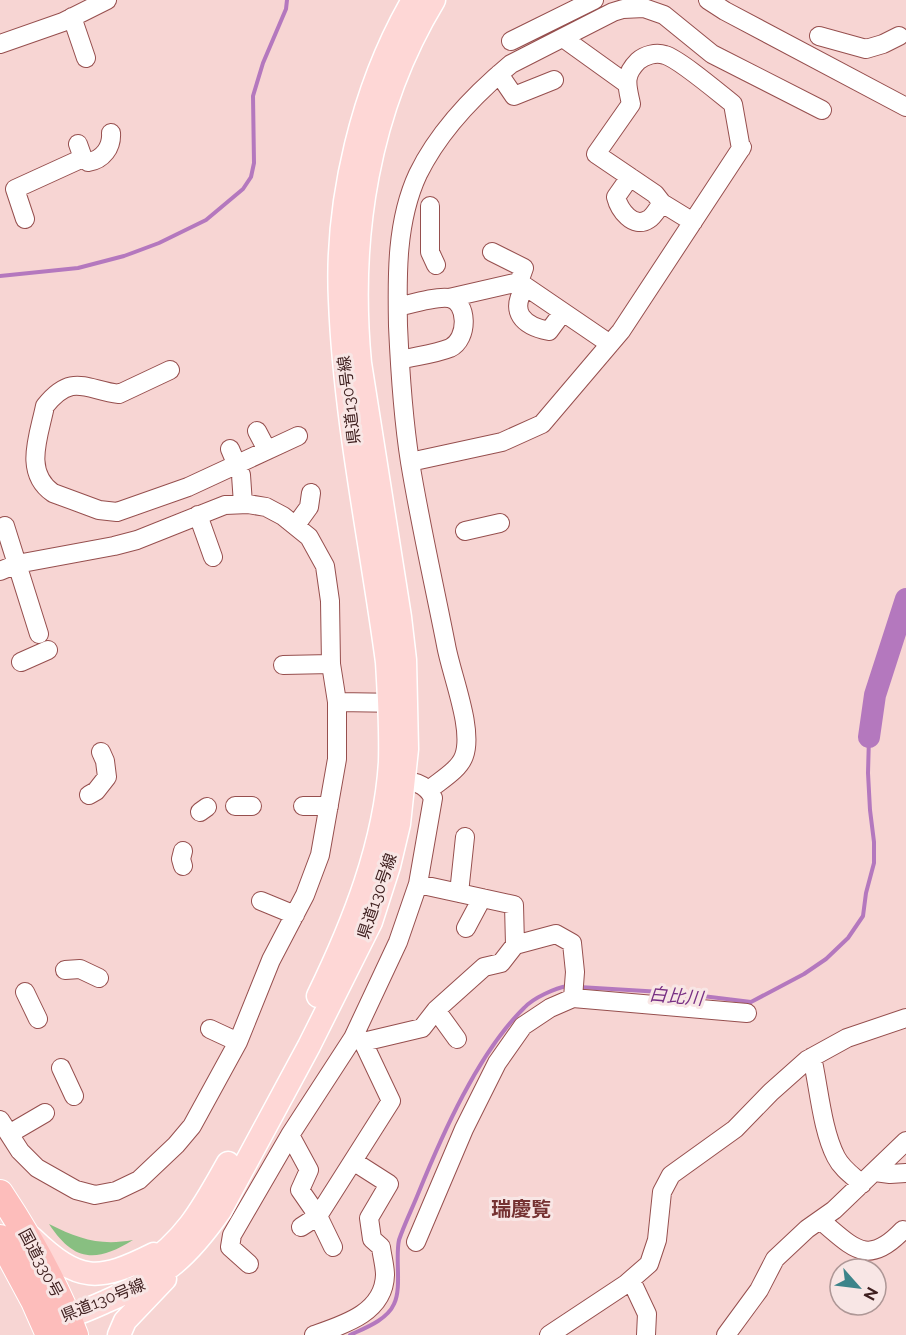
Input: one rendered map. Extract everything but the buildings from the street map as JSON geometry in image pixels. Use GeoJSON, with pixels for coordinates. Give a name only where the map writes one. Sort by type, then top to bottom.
{"type":"FeatureCollection","features":[{"type":"Feature","properties":{"kind":"highway","name":"国道330号"},"geometry":{"type":"LineString","coordinates":[[0,1193],[25,1231],[69,1319]]}},
{"type":"Feature","properties":{"kind":"highway","name":"国道330号"},"geometry":{"type":"LineString","coordinates":[[0,1238],[16,1265],[46,1328]]}},
{"type":"Feature","properties":{"kind":"main road","name":"県道130号線"},"geometry":{"type":"LineString","coordinates":[[399,703],[381,620],[351,426],[339,299],[340,263],[349,182],[359,133],[383,60],[413,0]]}},
{"type":"Feature","properties":{"kind":"main road","name":"県道130号線"},"geometry":{"type":"LineString","coordinates":[[46,1328],[138,1288],[172,1268],[190,1250],[220,1211],[347,972],[371,922],[389,866],[399,824],[396,780],[390,764],[399,703],[400,617],[360,363],[356,264],[366,177],[376,132],[399,69],[434,0]]}},
{"type":"Feature","properties":{"kind":"main road","name":"県道130号線"},"geometry":{"type":"LineString","coordinates":[[69,1319],[161,1256],[182,1236],[203,1208],[309,1014],[333,964],[354,917],[372,860],[381,821],[396,780]]}},
{"type":"Feature","properties":{"kind":"main road"},"geometry":{"type":"LineString","coordinates":[[25,1231],[63,1264],[82,1273],[93,1274],[108,1274],[134,1264],[182,1236]]}},
{"type":"Feature","properties":{"kind":"main road"},"geometry":{"type":"LineString","coordinates":[[118,1335],[125,1321],[160,1286],[172,1268]]}},
{"type":"Feature","properties":{"kind":"street"},"geometry":{"type":"LineString","coordinates":[[0,44],[72,17],[107,0]]}},
{"type":"Feature","properties":{"kind":"street"},"geometry":{"type":"LineString","coordinates":[[511,41],[594,0]]}},
{"type":"Feature","properties":{"kind":"street"},"geometry":{"type":"LineString","coordinates":[[708,0],[731,6],[903,100]]}},
{"type":"Feature","properties":{"kind":"street"},"geometry":{"type":"LineString","coordinates":[[429,790],[460,764],[468,739],[449,661],[410,462],[400,360],[397,288],[401,233],[411,193],[419,174],[446,131],[478,92],[499,74],[512,64],[613,12],[634,8],[644,8],[664,15],[719,58],[822,110]]}},
{"type":"Feature","properties":{"kind":"street"},"geometry":{"type":"LineString","coordinates":[[72,17],[86,58]]}},
{"type":"Feature","properties":{"kind":"street"},"geometry":{"type":"LineString","coordinates":[[819,36],[867,49],[899,36]]}},
{"type":"Feature","properties":{"kind":"street"},"geometry":{"type":"LineString","coordinates":[[563,38],[627,84]]}},
{"type":"Feature","properties":{"kind":"street"},"geometry":{"type":"LineString","coordinates":[[410,462],[502,442],[542,424],[621,330],[693,222],[742,148],[733,104],[668,56],[660,54],[641,58],[629,72],[627,84],[631,104],[596,154],[655,194],[662,203],[693,222]]}},
{"type":"Feature","properties":{"kind":"street"},"geometry":{"type":"LineString","coordinates":[[499,74],[514,96],[554,80]]}},
{"type":"Feature","properties":{"kind":"street"},"geometry":{"type":"LineString","coordinates":[[25,219],[15,189],[81,151],[88,162],[101,157],[109,146],[111,132]]}},
{"type":"Feature","properties":{"kind":"street"},"geometry":{"type":"LineString","coordinates":[[630,177],[616,197],[618,206],[632,220],[640,222],[648,220],[662,203]]}},
{"type":"Feature","properties":{"kind":"street"},"geometry":{"type":"LineString","coordinates":[[430,206],[430,252],[436,265]]}},
{"type":"Feature","properties":{"kind":"street"},"geometry":{"type":"LineString","coordinates":[[492,252],[525,268],[517,302],[518,311],[524,319],[535,328],[549,331],[563,312]]}},
{"type":"Feature","properties":{"kind":"street"},"geometry":{"type":"LineString","coordinates":[[398,307],[522,284],[610,344]]}},
{"type":"Feature","properties":{"kind":"street"},"geometry":{"type":"LineString","coordinates":[[400,360],[452,347],[459,340],[464,326],[462,313],[457,302],[450,298]]}},
{"type":"Feature","properties":{"kind":"street"},"geometry":{"type":"LineString","coordinates":[[170,370],[119,394],[85,385],[74,385],[50,399],[45,406],[34,454],[34,465],[42,484],[53,493],[99,510],[117,512],[188,487],[233,457],[267,450],[298,436]]}},
{"type":"Feature","properties":{"kind":"street"},"geometry":{"type":"LineString","coordinates":[[257,431],[267,450]]}},
{"type":"Feature","properties":{"kind":"street"},"geometry":{"type":"LineString","coordinates":[[233,457],[241,475],[243,504]]}},
{"type":"Feature","properties":{"kind":"street"},"geometry":{"type":"LineString","coordinates":[[296,525],[309,507],[310,493]]}},
{"type":"Feature","properties":{"kind":"street"},"geometry":{"type":"LineString","coordinates":[[0,571],[17,564],[137,540],[225,505],[243,504],[266,507],[296,525],[309,537],[325,566],[330,601],[331,664],[337,702],[337,759],[320,855],[305,895],[271,960],[238,1042],[192,1126],[176,1145],[139,1179],[116,1191],[95,1195],[76,1190],[37,1168],[20,1151],[5,1127],[45,1113]]}},
{"type":"Feature","properties":{"kind":"street"},"geometry":{"type":"LineString","coordinates":[[198,515],[213,557]]}},
{"type":"Feature","properties":{"kind":"street"},"geometry":{"type":"LineString","coordinates":[[465,531],[500,523]]}},
{"type":"Feature","properties":{"kind":"street"},"geometry":{"type":"LineString","coordinates":[[0,529],[5,526],[43,642],[21,662]]}},
{"type":"Feature","properties":{"kind":"street"},"geometry":{"type":"LineString","coordinates":[[283,665],[331,664]]}},
{"type":"Feature","properties":{"kind":"street"},"geometry":{"type":"LineString","coordinates":[[337,702],[399,703]]}},
{"type":"Feature","properties":{"kind":"street"},"geometry":{"type":"LineString","coordinates":[[89,795],[96,791],[107,777],[101,752]]}},
{"type":"Feature","properties":{"kind":"street"},"geometry":{"type":"LineString","coordinates":[[249,1264],[230,1247],[232,1235],[290,1135],[358,1040],[398,942],[418,884],[433,798],[429,790],[419,783],[396,780]]}},
{"type":"Feature","properties":{"kind":"street"},"geometry":{"type":"LineString","coordinates":[[303,806],[329,806]]}},
{"type":"Feature","properties":{"kind":"street"},"geometry":{"type":"LineString","coordinates":[[459,893],[465,837]]}},
{"type":"Feature","properties":{"kind":"street"},"geometry":{"type":"LineString","coordinates":[[418,884],[514,905],[515,945]]}},
{"type":"Feature","properties":{"kind":"street"},"geometry":{"type":"LineString","coordinates":[[466,928],[482,898]]}},
{"type":"Feature","properties":{"kind":"street"},"geometry":{"type":"LineString","coordinates":[[261,901],[295,915]]}},
{"type":"Feature","properties":{"kind":"street"},"geometry":{"type":"LineString","coordinates":[[358,1040],[422,1028],[436,1010],[484,967],[501,963],[515,945],[556,934],[572,943],[574,991]]}},
{"type":"Feature","properties":{"kind":"street"},"geometry":{"type":"LineString","coordinates":[[65,970],[81,969],[99,978]]}},
{"type":"Feature","properties":{"kind":"street"},"geometry":{"type":"LineString","coordinates":[[416,1242],[464,1129],[497,1063],[523,1026],[574,991],[747,1013]]}},
{"type":"Feature","properties":{"kind":"street"},"geometry":{"type":"LineString","coordinates":[[25,992],[38,1019]]}},
{"type":"Feature","properties":{"kind":"street"},"geometry":{"type":"LineString","coordinates":[[436,1010],[457,1039]]}},
{"type":"Feature","properties":{"kind":"street"},"geometry":{"type":"LineString","coordinates":[[549,1335],[631,1280],[649,1264],[657,1239],[662,1192],[671,1175],[735,1130],[771,1092],[813,1057],[847,1038],[906,1018]]}},
{"type":"Feature","properties":{"kind":"street"},"geometry":{"type":"LineString","coordinates":[[210,1029],[238,1042]]}},
{"type":"Feature","properties":{"kind":"street"},"geometry":{"type":"LineString","coordinates":[[301,1227],[318,1216],[392,1101],[358,1040]]}},
{"type":"Feature","properties":{"kind":"street"},"geometry":{"type":"LineString","coordinates":[[813,1057],[826,1130],[837,1158],[848,1172],[869,1178],[906,1173]]}},
{"type":"Feature","properties":{"kind":"street"},"geometry":{"type":"LineString","coordinates":[[62,1068],[74,1096]]}},
{"type":"Feature","properties":{"kind":"street"},"geometry":{"type":"LineString","coordinates":[[290,1135],[309,1170],[300,1190],[318,1216],[333,1247]]}},
{"type":"Feature","properties":{"kind":"street"},"geometry":{"type":"LineString","coordinates":[[726,1335],[759,1290],[775,1259],[807,1228],[834,1210],[906,1141]]}},
{"type":"Feature","properties":{"kind":"street"},"geometry":{"type":"LineString","coordinates":[[314,1335],[363,1314],[378,1300],[385,1277],[381,1247],[372,1239],[369,1218],[389,1184],[353,1161]]}},
{"type":"Feature","properties":{"kind":"street"},"geometry":{"type":"LineString","coordinates":[[820,1220],[856,1250],[874,1251],[888,1245],[903,1230],[906,1231]]}},
{"type":"Feature","properties":{"kind":"street"},"geometry":{"type":"LineString","coordinates":[[631,1280],[646,1314],[646,1335]]}},
{"type":"Feature","properties":{"kind":"green space"},"geometry":{"type":"Polygon","coordinates":[[[49,1224],[70,1234],[100,1242],[133,1240],[108,1253],[86,1255],[67,1246],[49,1224]]]}},
{"type":"Feature","properties":{"kind":"waterway"},"geometry":{"type":"LineString","coordinates":[[0,276],[78,268],[124,256],[159,243],[206,220],[243,189],[251,177],[254,163],[253,96],[263,63],[286,9],[287,0]]}},
{"type":"Feature","properties":{"kind":"waterway","name":"白比川"},"geometry":{"type":"LineString","coordinates":[[869,737],[875,695],[906,599]]}},
{"type":"Feature","properties":{"kind":"waterway","name":"白比川"},"geometry":{"type":"LineString","coordinates":[[579,987],[678,993],[751,1002],[804,974],[826,959],[848,938],[863,916],[874,863],[868,773],[869,737]]}},
{"type":"Feature","properties":{"kind":"waterway","name":"白比川"},"geometry":{"type":"LineString","coordinates":[[350,1335],[381,1319],[394,1304],[398,1290],[398,1247],[401,1234],[450,1121],[491,1048],[507,1026],[528,1004],[544,994],[568,986]]}},
{"type":"Feature","properties":{"kind":"district","name":"瑞慶覧"},"geometry":{"type":"Point","coordinates":[521,1209]}}]}
